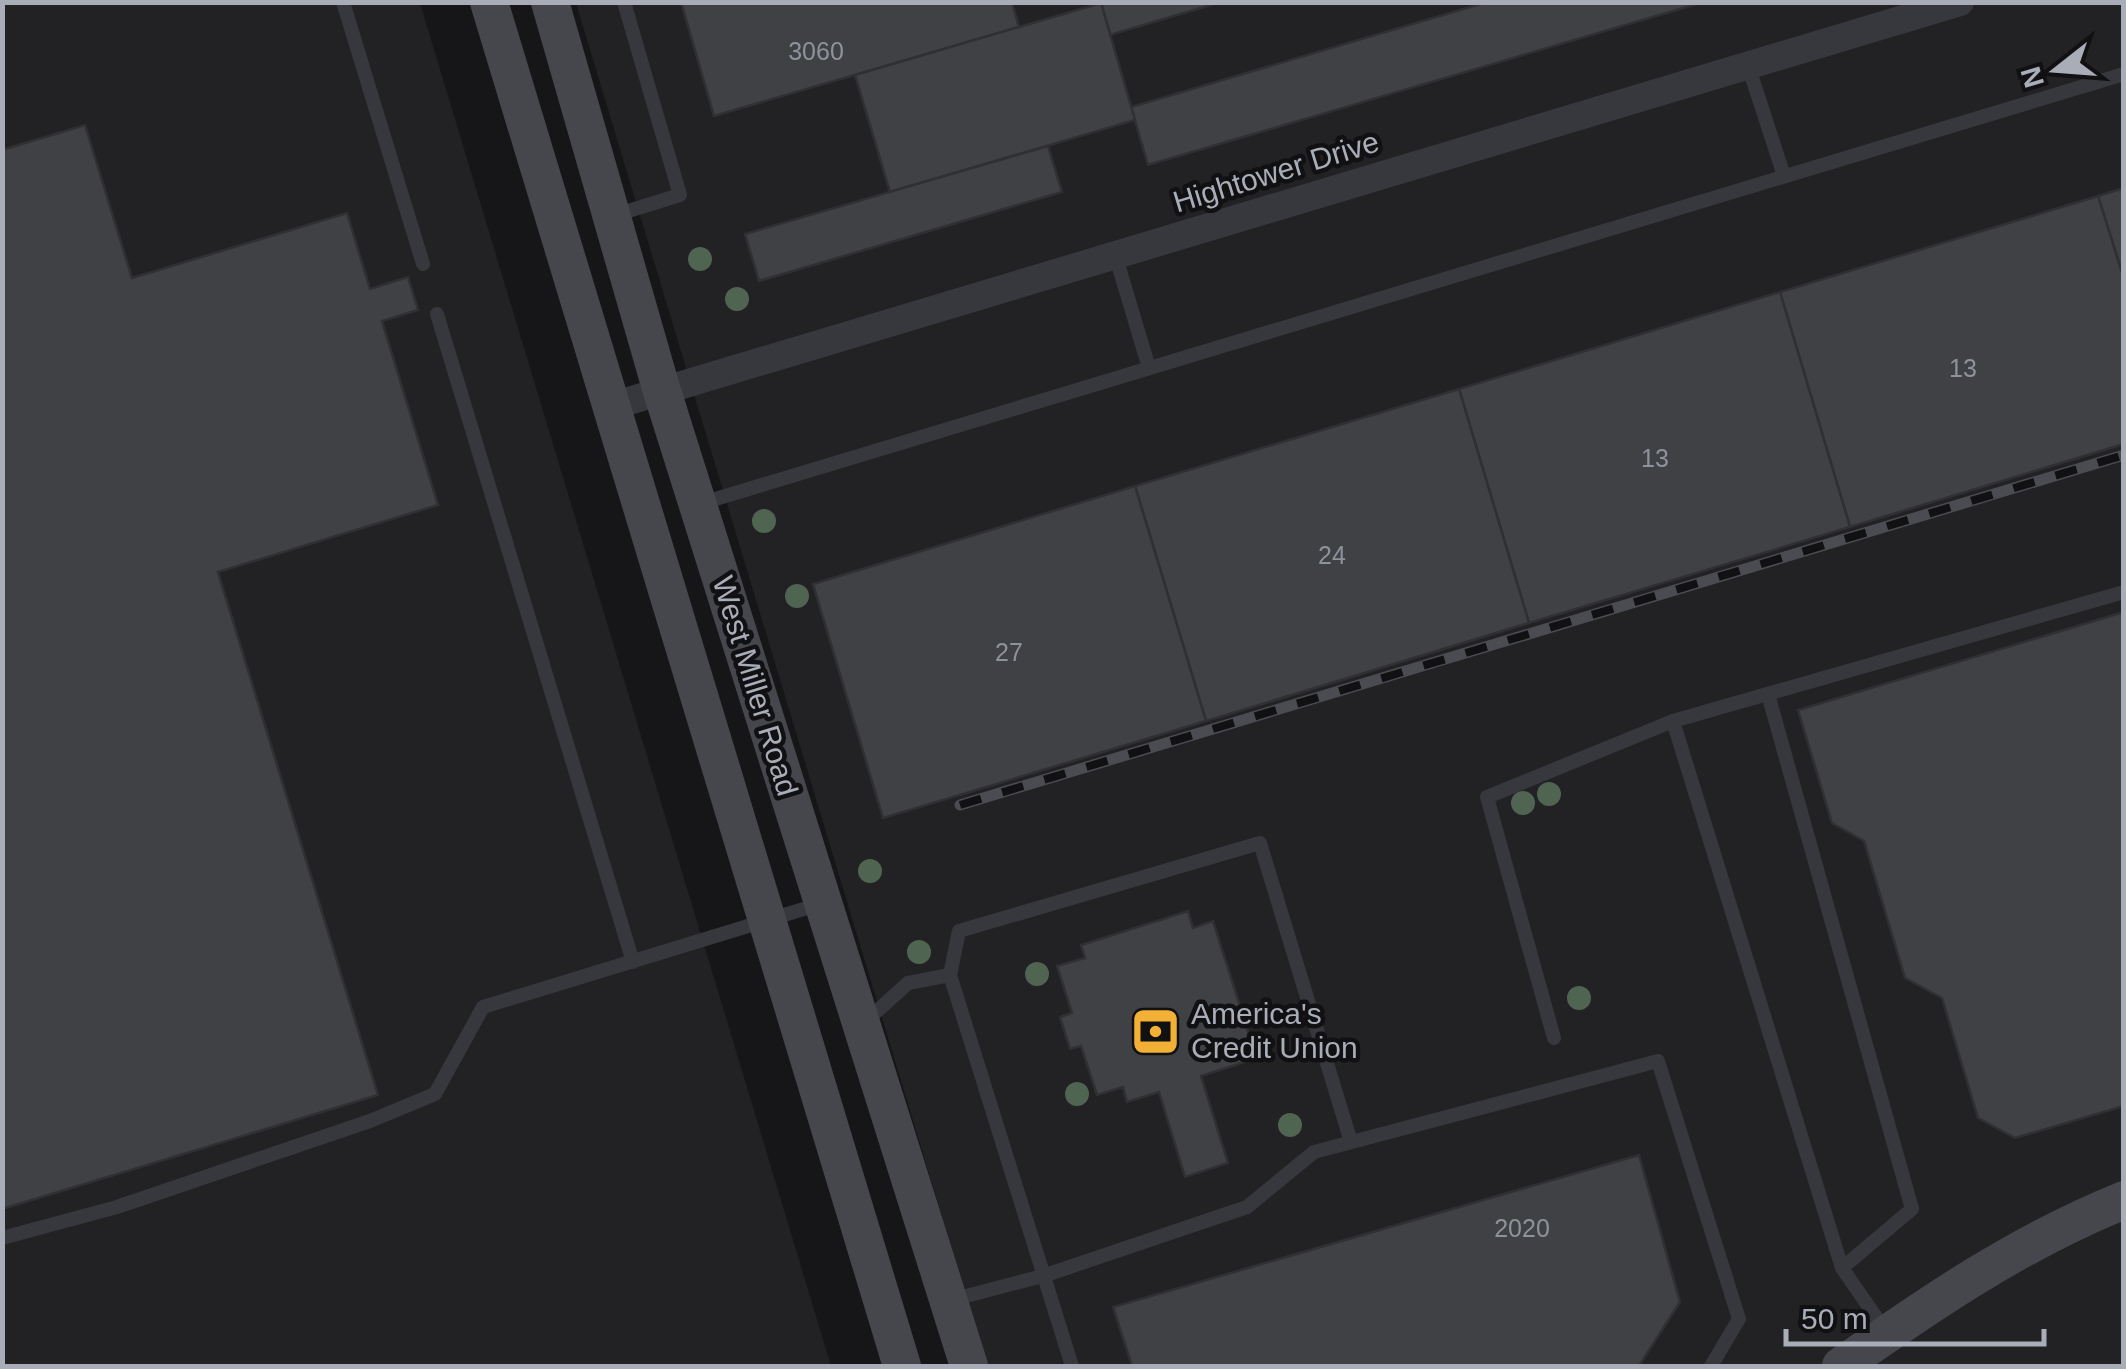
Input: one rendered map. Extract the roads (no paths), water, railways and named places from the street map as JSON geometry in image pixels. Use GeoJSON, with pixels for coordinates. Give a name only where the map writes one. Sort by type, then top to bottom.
{"type":"FeatureCollection","features":[{"type":"Feature","properties":{"kind":"main road","name":"West Miller Road"},"geometry":{"type":"LineString","coordinates":[[489,2],[902,1366]]}},
{"type":"Feature","properties":{"kind":"main road","name":"West Miller Road"},"geometry":{"type":"LineString","coordinates":[[550,2],[661,388],[969,1366]]}},
{"type":"Feature","properties":{"kind":"main road"},"geometry":{"type":"LineString","coordinates":[[1841,1366],[1949,1289],[2045,1234],[2124,1200]]}},
{"type":"Feature","properties":{"kind":"street","name":"Hightower Drive"},"geometry":{"type":"LineString","coordinates":[[612,406],[640,400],[661,388],[1950,4]]}},
{"type":"Feature","properties":{"kind":"lane"},"geometry":{"type":"LineString","coordinates":[[343,2],[423,264]]}},
{"type":"Feature","properties":{"kind":"lane"},"geometry":{"type":"LineString","coordinates":[[611,216],[680,196],[624,2]]}},
{"type":"Feature","properties":{"kind":"lane"},"geometry":{"type":"LineString","coordinates":[[1748,65],[1784,176]]}},
{"type":"Feature","properties":{"kind":"lane"},"geometry":{"type":"LineString","coordinates":[[698,504],[2124,74]]}},
{"type":"Feature","properties":{"kind":"lane"},"geometry":{"type":"LineString","coordinates":[[1115,254],[1149,368]]}},
{"type":"Feature","properties":{"kind":"lane"},"geometry":{"type":"LineString","coordinates":[[437,314],[632,962]]}},
{"type":"Feature","properties":{"kind":"lane"},"geometry":{"type":"LineString","coordinates":[[1554,1038],[1486,797],[1673,721],[2124,592]]}},
{"type":"Feature","properties":{"kind":"lane"},"geometry":{"type":"LineString","coordinates":[[1768,694],[1912,1209],[1842,1268]]}},
{"type":"Feature","properties":{"kind":"lane"},"geometry":{"type":"LineString","coordinates":[[1673,721],[1842,1268],[1888,1333]]}},
{"type":"Feature","properties":{"kind":"lane"},"geometry":{"type":"LineString","coordinates":[[1072,1366],[950,975],[958,931],[1260,843],[1351,1142]]}},
{"type":"Feature","properties":{"kind":"lane"},"geometry":{"type":"LineString","coordinates":[[2,1238],[117,1207],[359,1125],[435,1094],[484,1007],[821,904]]}},
{"type":"Feature","properties":{"kind":"lane"},"geometry":{"type":"LineString","coordinates":[[861,1026],[908,983],[950,975]]}},
{"type":"Feature","properties":{"kind":"lane"},"geometry":{"type":"LineString","coordinates":[[950,1300],[1046,1275],[1247,1207],[1314,1152],[1658,1061],[1738,1319],[1718,1364]]}},
{"type":"Feature","properties":{"kind":"railway"},"geometry":{"type":"LineString","coordinates":[[960,805],[2124,455]]}},
{"type":"Feature","properties":{"kind":"place","name":"America's Credit Union"},"geometry":{"type":"Point","coordinates":[1156,1031]}}]}
